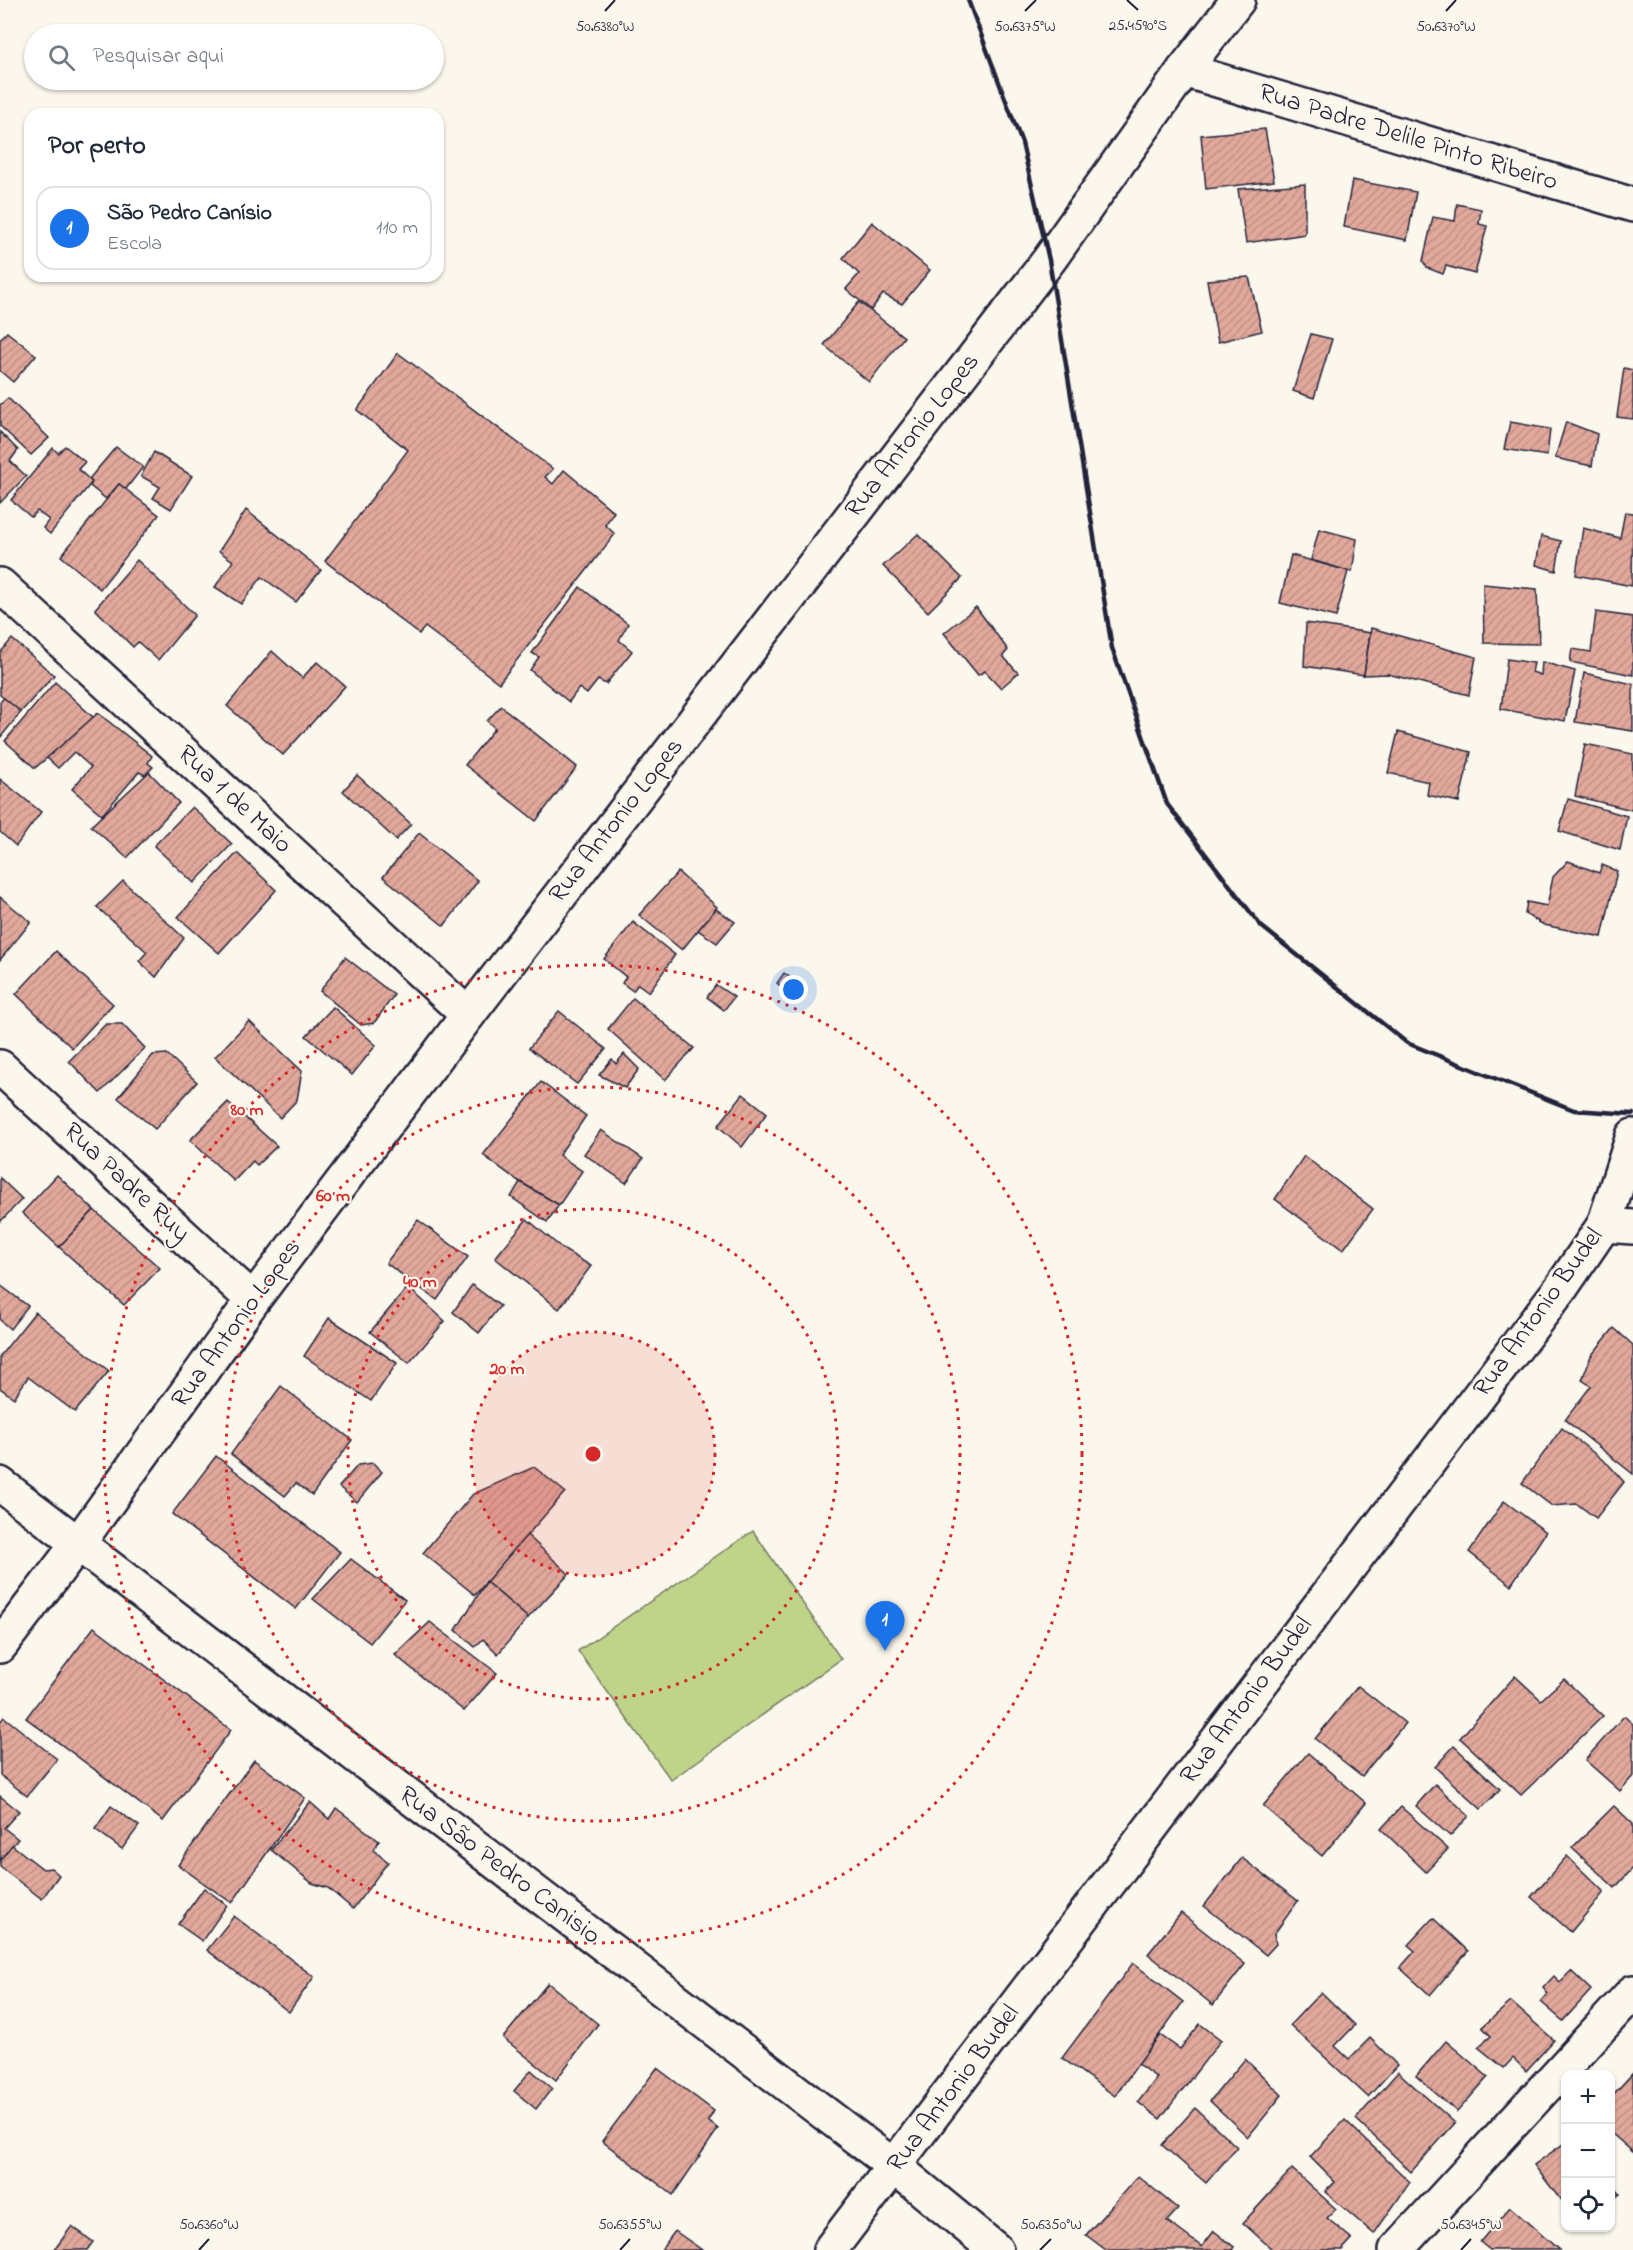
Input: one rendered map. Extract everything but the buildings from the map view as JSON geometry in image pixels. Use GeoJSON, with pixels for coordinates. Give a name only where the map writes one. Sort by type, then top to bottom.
{"type":"FeatureCollection","features":[{"type":"Feature","properties":{"kind":"street","name":"Rua Antonio Lopes"},"geometry":{"type":"LineString","coordinates":[[0,1646],[78,1545],[252,1300],[468,1015],[1049,260],[1184,70],[1238,0]]}},
{"type":"Feature","properties":{"kind":"street","name":"Rua Padre Delile Pinto Ribeiro"},"geometry":{"type":"LineString","coordinates":[[1184,70],[1633,205]]}},
{"type":"Feature","properties":{"kind":"street","name":"Rua 1 de Maio"},"geometry":{"type":"LineString","coordinates":[[0,585],[468,1015]]}},
{"type":"Feature","properties":{"kind":"street","name":"Rua Padre Ruy"},"geometry":{"type":"LineString","coordinates":[[0,1067],[252,1300]]}},
{"type":"Feature","properties":{"kind":"street","name":"Rua Antonio Budel"},"geometry":{"type":"LineString","coordinates":[[831,2250],[1553,1298],[1618,1226],[1633,1136]]}},
{"type":"Feature","properties":{"kind":"street","name":"Rua São Pedro Canisio"},"geometry":{"type":"LineString","coordinates":[[0,1484],[895,2167],[996,2250]]}},
{"type":"Feature","properties":{"kind":"street"},"geometry":{"type":"LineString","coordinates":[[1396,2250],[1633,1992]]}},
{"type":"Feature","properties":{"kind":"green space"},"geometry":{"type":"Polygon","coordinates":[[[753,1531],[841,1659],[671,1780],[578,1651],[753,1531]]]}},
{"type":"Feature","properties":{"kind":"railway"},"geometry":{"type":"LineString","coordinates":[[968,0],[1022,143],[1049,260],[1112,648],[1167,804],[1261,926],[1407,1043],[1574,1110],[1633,1114]]}},
{"type":"Feature","properties":{"kind":"place","name":"São Pedro Canísio"},"geometry":{"type":"Point","coordinates":[885,1651]}}]}
